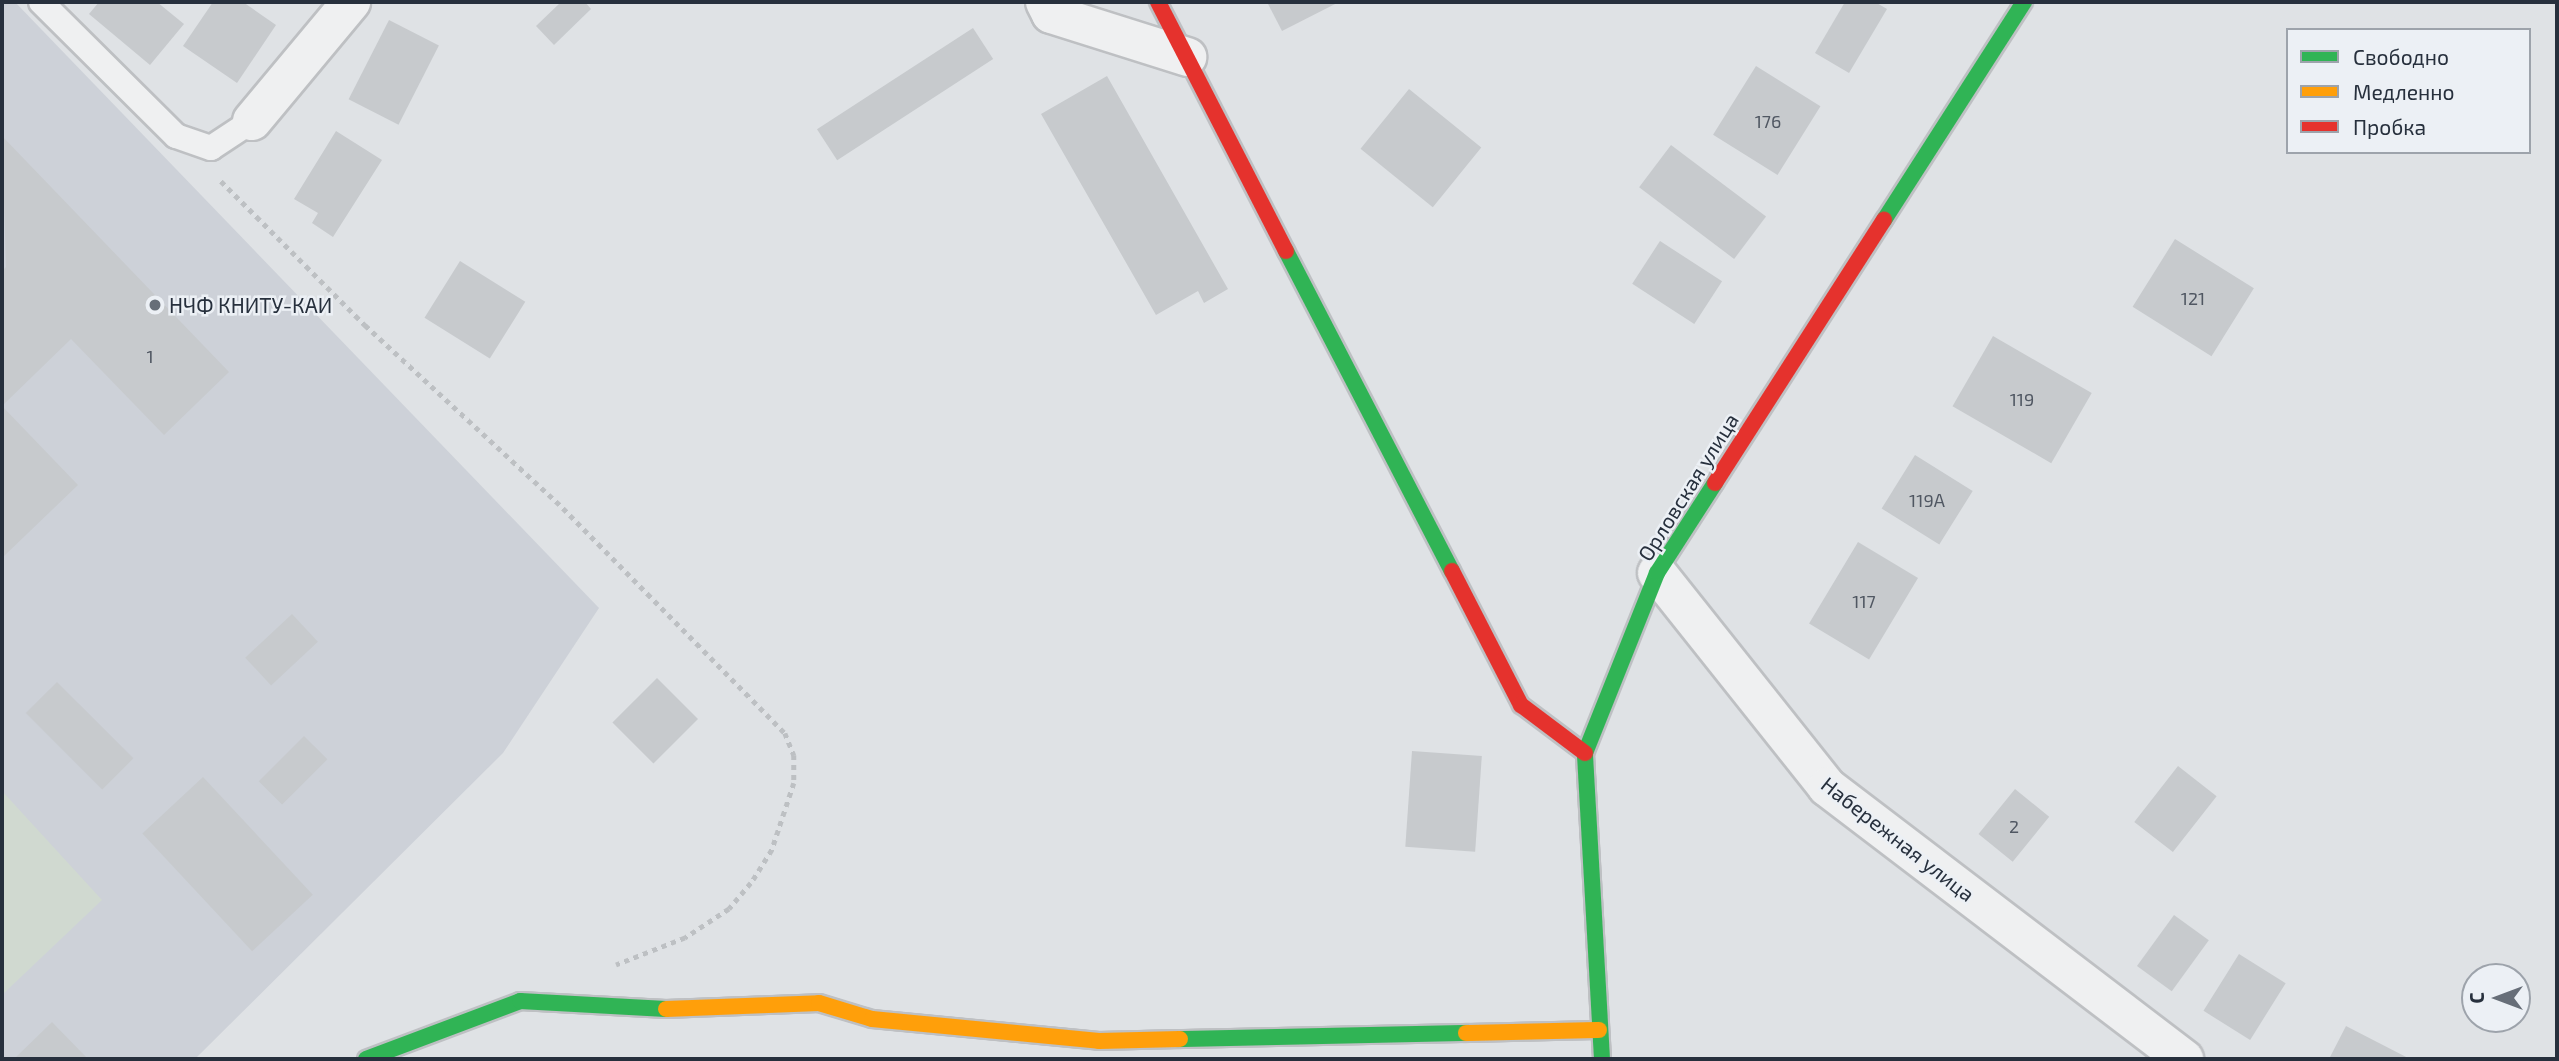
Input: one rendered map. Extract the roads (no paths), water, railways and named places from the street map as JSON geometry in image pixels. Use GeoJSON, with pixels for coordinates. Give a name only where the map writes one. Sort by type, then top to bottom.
{"type":"FeatureCollection","features":[{"type":"Feature","properties":{"kind":"street"},"geometry":{"type":"LineString","coordinates":[[252,121],[351,2]]}},
{"type":"Feature","properties":{"kind":"street"},"geometry":{"type":"LineString","coordinates":[[1045,2],[1051,14],[1187,57]]}},
{"type":"Feature","properties":{"kind":"street"},"geometry":{"type":"LineString","coordinates":[[1158,2],[1521,705],[1585,753]]}},
{"type":"Feature","properties":{"kind":"street","name":"Орловская улица"},"geometry":{"type":"LineString","coordinates":[[1602,1059],[1585,753],[1657,573],[2024,2]]}},
{"type":"Feature","properties":{"kind":"street","name":"Набережная улица"},"geometry":{"type":"LineString","coordinates":[[1657,573],[1827,788],[2184,1059]]}},
{"type":"Feature","properties":{"kind":"street"},"geometry":{"type":"LineString","coordinates":[[366,1059],[520,1001],[650,1010],[820,1003],[872,1019],[1099,1041],[1599,1030]]}},
{"type":"Feature","properties":{"kind":"lane"},"geometry":{"type":"LineString","coordinates":[[41,2],[176,136],[211,148],[252,121]]}},
{"type":"Feature","properties":{"kind":"place","name":"НЧФ КНИТУ-КАИ"},"geometry":{"type":"Point","coordinates":[155,305]}}]}
